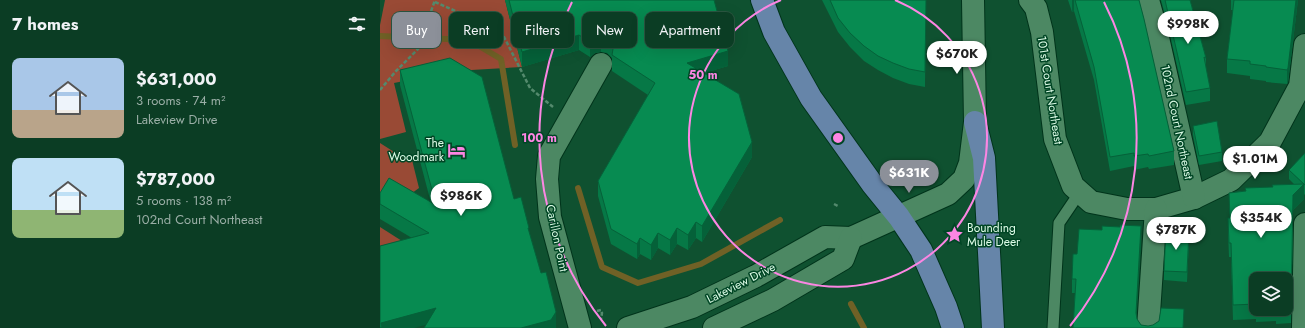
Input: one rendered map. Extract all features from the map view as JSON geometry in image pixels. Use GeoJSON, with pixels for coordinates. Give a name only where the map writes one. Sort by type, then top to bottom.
{"type":"FeatureCollection","features":[{"type":"Feature","properties":{"kind":"main road"},"geometry":{"type":"LineString","coordinates":[[762,0],[774,32],[812,98],[873,185],[899,217],[921,250],[946,307],[953,328]]}},
{"type":"Feature","properties":{"kind":"main road"},"geometry":{"type":"LineString","coordinates":[[975,122],[984,158],[993,328]]}},
{"type":"Feature","properties":{"kind":"street","name":"Lakeview Drive"},"geometry":{"type":"LineString","coordinates":[[628,328],[692,307],[756,276],[825,238],[851,238],[899,217],[948,194],[964,179],[970,163],[975,122],[973,0]]}},
{"type":"Feature","properties":{"kind":"street","name":"101st Court Northeast"},"geometry":{"type":"LineString","coordinates":[[1030,0],[1036,8],[1042,32],[1055,139],[1073,186],[1091,202],[1128,209],[1156,208],[1194,198],[1231,180],[1270,142],[1302,87]]}},
{"type":"Feature","properties":{"kind":"street","name":"102nd Court Northeast"},"geometry":{"type":"LineString","coordinates":[[1148,0],[1156,29],[1194,198]]}},
{"type":"Feature","properties":{"kind":"street"},"geometry":{"type":"LineString","coordinates":[[1302,87],[1305,45]]}},
{"type":"Feature","properties":{"kind":"street","name":"Carillon Point"},"geometry":{"type":"LineString","coordinates":[[580,328],[550,217],[547,179],[549,156],[603,58]]}},
{"type":"Feature","properties":{"kind":"street"},"geometry":{"type":"LineString","coordinates":[[1148,328],[1156,208]]}},
{"type":"Feature","properties":{"kind":"street"},"geometry":{"type":"LineString","coordinates":[[1303,328],[1305,224]]}},
{"type":"Feature","properties":{"kind":"street"},"geometry":{"type":"LineString","coordinates":[[714,328],[773,300],[843,259],[851,238]]}},
{"type":"Feature","properties":{"kind":"lane"},"geometry":{"type":"LineString","coordinates":[[1053,328],[1059,222],[1080,192]]}},
{"type":"Feature","properties":{"kind":"path"},"geometry":{"type":"LineString","coordinates":[[380,90],[418,49],[435,1],[501,31],[530,88],[569,120]]}},
{"type":"Feature","properties":{"kind":"path"},"geometry":{"type":"LineString","coordinates":[[834,204],[838,206]]}},
{"type":"Feature","properties":{"kind":"path"},"geometry":{"type":"LineString","coordinates":[[601,310],[601,319]]}},
{"type":"Feature","properties":{"kind":"shaded area"},"geometry":{"type":"Polygon","coordinates":[[[385,0],[505,0],[511,24],[511,48],[517,48],[522,67],[454,71],[394,83],[406,132],[380,139],[380,25],[385,0]]]}},
{"type":"Feature","properties":{"kind":"shaded area"},"geometry":{"type":"Polygon","coordinates":[[[380,143],[402,157],[412,160],[419,188],[408,196],[380,199],[380,143]]]}},
{"type":"Feature","properties":{"kind":"shaded area"},"geometry":{"type":"Polygon","coordinates":[[[380,227],[402,241],[380,246],[380,227]]]}},
{"type":"Feature","properties":{"kind":"building"},"geometry":{"type":"Polygon","coordinates":[[[509,0],[714,0],[717,12],[645,12],[645,48],[727,48],[728,51],[687,63],[739,94],[752,142],[702,226],[696,222],[688,235],[677,228],[670,240],[658,233],[651,245],[640,238],[637,244],[611,229],[598,181],[655,83],[612,55],[613,48],[637,48],[637,12],[582,12],[582,37],[579,35],[574,36],[574,12],[512,12],[509,0]]]}},
{"type":"Feature","properties":{"kind":"building"},"geometry":{"type":"Polygon","coordinates":[[[830,0],[926,0],[925,72],[909,69],[893,63],[878,56],[864,46],[850,33],[838,18],[830,0]]]}},
{"type":"Feature","properties":{"kind":"building"},"geometry":{"type":"Polygon","coordinates":[[[1075,0],[1139,0],[1174,151],[1149,156],[1148,154],[1134,156],[1134,153],[1110,157],[1094,67],[1075,0]]]}},
{"type":"Feature","properties":{"kind":"building"},"geometry":{"type":"Polygon","coordinates":[[[1165,0],[1190,0],[1206,58],[1204,57],[1210,88],[1186,92],[1165,0]]]}},
{"type":"Feature","properties":{"kind":"building"},"geometry":{"type":"Polygon","coordinates":[[[1234,0],[1296,0],[1287,70],[1250,64],[1250,61],[1227,59],[1234,0]]]}},
{"type":"Feature","properties":{"kind":"building"},"geometry":{"type":"Polygon","coordinates":[[[521,48],[535,48],[522,52],[521,48]]]}},
{"type":"Feature","properties":{"kind":"building","name":"The Woodmark"},"geometry":{"type":"Polygon","coordinates":[[[450,58],[482,77],[514,199],[521,197],[541,273],[546,272],[556,312],[551,320],[521,328],[424,328],[436,308],[381,323],[382,327],[380,328],[380,246],[429,233],[380,204],[380,193],[389,178],[436,205],[400,70],[450,58]]]}},
{"type":"Feature","properties":{"kind":"building"},"geometry":{"type":"Polygon","coordinates":[[[1217,121],[1222,152],[1199,156],[1193,126],[1217,121]]]}},
{"type":"Feature","properties":{"kind":"building"},"geometry":{"type":"Polygon","coordinates":[[[1305,153],[1305,185],[1289,170],[1305,153]]]}},
{"type":"Feature","properties":{"kind":"building"},"geometry":{"type":"Polygon","coordinates":[[[1304,184],[1293,195],[1292,272],[1249,272],[1249,304],[1233,305],[1231,243],[1229,243],[1228,218],[1230,218],[1229,193],[1246,191],[1245,188],[1273,187],[1272,185],[1304,184]]]}},
{"type":"Feature","properties":{"kind":"building"},"geometry":{"type":"Polygon","coordinates":[[[1120,225],[1141,226],[1136,313],[1137,319],[1141,325],[1153,325],[1159,321],[1161,308],[1184,309],[1183,328],[1073,328],[1076,279],[1072,279],[1073,254],[1077,254],[1079,229],[1102,230],[1102,226],[1120,227],[1120,225]]]}},
{"type":"Feature","properties":{"kind":"building"},"geometry":{"type":"Polygon","coordinates":[[[1166,230],[1189,231],[1187,272],[1164,271],[1166,230]]]}},
{"type":"Feature","properties":{"kind":"waterway"},"geometry":{"type":"LineString","coordinates":[[380,36],[469,40],[501,59],[515,145]]}},
{"type":"Feature","properties":{"kind":"waterway"},"geometry":{"type":"LineString","coordinates":[[578,188],[602,267],[638,283],[701,264],[780,220]]}},
{"type":"Feature","properties":{"kind":"waterway"},"geometry":{"type":"LineString","coordinates":[[851,304],[864,328]]}},
{"type":"Feature","properties":{"kind":"place","name":"The Woodmark"},"geometry":{"type":"Point","coordinates":[457,150]}},
{"type":"Feature","properties":{"kind":"place","name":"Bounding Mule Deer"},"geometry":{"type":"Point","coordinates":[954,235]}}]}
